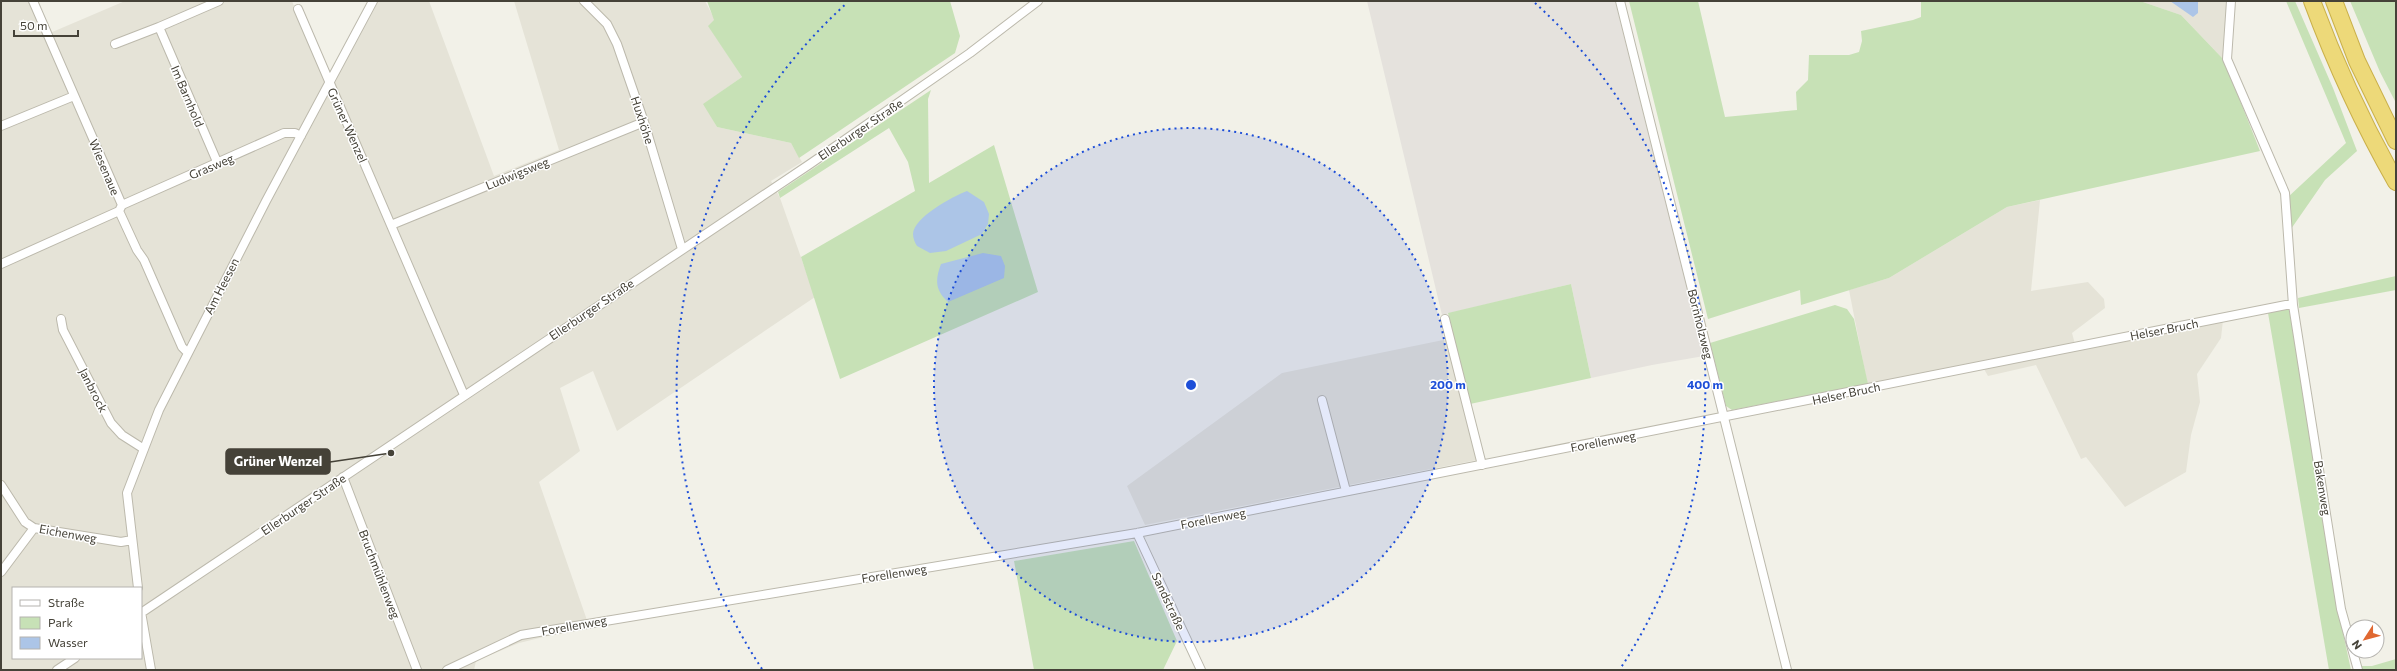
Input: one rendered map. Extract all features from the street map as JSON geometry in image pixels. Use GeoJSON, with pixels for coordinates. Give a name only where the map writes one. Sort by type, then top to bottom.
{"type":"FeatureCollection","features":[{"type":"Feature","properties":{"kind":"highway"},"geometry":{"type":"LineString","coordinates":[[2312,1],[2328,43],[2362,118],[2396,182]]}},
{"type":"Feature","properties":{"kind":"highway"},"geometry":{"type":"LineString","coordinates":[[2334,1],[2357,60],[2396,141]]}},
{"type":"Feature","properties":{"kind":"street","name":"Wiesenaue"},"geometry":{"type":"LineString","coordinates":[[34,1],[137,250],[144,260],[182,347],[187,352]]}},
{"type":"Feature","properties":{"kind":"street"},"geometry":{"type":"LineString","coordinates":[[115,44],[219,1]]}},
{"type":"Feature","properties":{"kind":"street","name":"Am Heesen"},"geometry":{"type":"LineString","coordinates":[[138,587],[127,493],[159,410],[187,352],[373,1]]}},
{"type":"Feature","properties":{"kind":"street","name":"Huxhöhe"},"geometry":{"type":"LineString","coordinates":[[584,1],[607,24],[617,44],[644,122],[682,249]]}},
{"type":"Feature","properties":{"kind":"street","name":"Ellerburger Straße"},"geometry":{"type":"LineString","coordinates":[[142,611],[904,99],[1038,1]]}},
{"type":"Feature","properties":{"kind":"street","name":"Bornholzweg"},"geometry":{"type":"LineString","coordinates":[[1620,1],[1787,670]]}},
{"type":"Feature","properties":{"kind":"street"},"geometry":{"type":"LineString","coordinates":[[2231,1],[2227,59],[2285,193],[2293,305]]}},
{"type":"Feature","properties":{"kind":"street","name":"Grüner Wenzel"},"geometry":{"type":"LineString","coordinates":[[298,9],[464,395]]}},
{"type":"Feature","properties":{"kind":"street","name":"Im Barnhold"},"geometry":{"type":"LineString","coordinates":[[158,27],[218,164]]}},
{"type":"Feature","properties":{"kind":"street"},"geometry":{"type":"LineString","coordinates":[[1,126],[74,96]]}},
{"type":"Feature","properties":{"kind":"street","name":"Ludwigsweg"},"geometry":{"type":"LineString","coordinates":[[391,224],[644,122]]}},
{"type":"Feature","properties":{"kind":"street","name":"Grasweg"},"geometry":{"type":"LineString","coordinates":[[1,264],[284,133],[295,133],[301,136]]}},
{"type":"Feature","properties":{"kind":"street","name":"Helser Bruch"},"geometry":{"type":"LineString","coordinates":[[1724,417],[2286,305],[2293,305]]}},
{"type":"Feature","properties":{"kind":"street","name":"Bakenweg"},"geometry":{"type":"LineString","coordinates":[[2293,305],[2341,609],[2358,670]]}},
{"type":"Feature","properties":{"kind":"street","name":"Janbrock"},"geometry":{"type":"LineString","coordinates":[[61,318],[63,330],[111,423],[122,435],[144,449]]}},
{"type":"Feature","properties":{"kind":"street"},"geometry":{"type":"LineString","coordinates":[[1445,318],[1482,465]]}},
{"type":"Feature","properties":{"kind":"street"},"geometry":{"type":"LineString","coordinates":[[1322,400],[1346,491]]}},
{"type":"Feature","properties":{"kind":"street","name":"Forellenweg"},"geometry":{"type":"LineString","coordinates":[[447,670],[521,635],[1137,533],[1724,417]]}},
{"type":"Feature","properties":{"kind":"street","name":"Bruchmühlenweg"},"geometry":{"type":"LineString","coordinates":[[343,477],[417,670]]}},
{"type":"Feature","properties":{"kind":"street","name":"Eichenweg"},"geometry":{"type":"LineString","coordinates":[[1,485],[21,517],[34,528],[121,542],[132,540]]}},
{"type":"Feature","properties":{"kind":"street"},"geometry":{"type":"LineString","coordinates":[[1,572],[34,528]]}},
{"type":"Feature","properties":{"kind":"street","name":"Sandstraße"},"geometry":{"type":"LineString","coordinates":[[1137,533],[1201,670]]}},
{"type":"Feature","properties":{"kind":"street"},"geometry":{"type":"LineString","coordinates":[[142,618],[151,670]]}},
{"type":"Feature","properties":{"kind":"street"},"geometry":{"type":"LineString","coordinates":[[57,670],[74,659]]}},
{"type":"Feature","properties":{"kind":"shaded area"},"geometry":{"type":"Polygon","coordinates":[[[1,1],[36,1],[50,33],[125,1],[292,1],[324,79],[334,81],[378,1],[429,1],[494,176],[559,150],[514,1],[705,1],[715,20],[709,26],[742,77],[704,104],[717,127],[791,143],[802,162],[771,181],[780,198],[815,297],[617,431],[593,371],[560,388],[580,451],[539,482],[589,626],[519,643],[476,661],[474,670],[1,670],[1,1]]]}},
{"type":"Feature","properties":{"kind":"shaded area"},"geometry":{"type":"Polygon","coordinates":[[[1367,1],[1615,1],[1704,356],[1591,378],[1571,284],[1442,315],[1367,1]]]}},
{"type":"Feature","properties":{"kind":"shaded area"},"geometry":{"type":"Polygon","coordinates":[[[2140,1],[2228,1],[2224,60],[2181,15],[2140,1]]]}},
{"type":"Feature","properties":{"kind":"shaded area"},"geometry":{"type":"Polygon","coordinates":[[[2040,200],[2031,291],[2088,282],[2104,299],[2105,308],[2072,333],[2076,348],[2223,320],[2221,338],[2197,374],[2200,402],[2191,435],[2186,472],[2125,507],[2086,457],[2081,459],[2036,365],[1988,376],[1984,369],[1869,392],[1849,290],[1889,278],[2007,207],[2040,200]]]}},
{"type":"Feature","properties":{"kind":"shaded area"},"geometry":{"type":"Polygon","coordinates":[[[1448,339],[1482,459],[1145,525],[1127,486],[1282,373],[1448,339]]]}},
{"type":"Feature","properties":{"kind":"green space"},"geometry":{"type":"Polygon","coordinates":[[[707,1],[950,1],[960,36],[955,53],[799,158],[791,143],[717,127],[703,104],[742,77],[708,26],[714,20],[707,1]]]}},
{"type":"Feature","properties":{"kind":"green space"},"geometry":{"type":"Polygon","coordinates":[[[1629,1],[1698,1],[1725,117],[1797,110],[1796,92],[1808,80],[1809,55],[1849,55],[1859,52],[1862,41],[1861,31],[1921,17],[1921,1],[2140,1],[2181,15],[2224,60],[2260,151],[2007,207],[1889,278],[1801,305],[1800,290],[1708,319],[1629,1]]]}},
{"type":"Feature","properties":{"kind":"green space"},"geometry":{"type":"Polygon","coordinates":[[[2286,1],[2295,1],[2333,88],[2357,151],[2325,180],[2291,229],[2287,198],[2346,143],[2286,1]]]}},
{"type":"Feature","properties":{"kind":"green space"},"geometry":{"type":"Polygon","coordinates":[[[2350,1],[2396,1],[2396,103],[2380,72],[2350,1]]]}},
{"type":"Feature","properties":{"kind":"green space"},"geometry":{"type":"Polygon","coordinates":[[[931,90],[928,99],[929,183],[994,145],[1038,292],[840,379],[801,257],[915,191],[908,162],[889,128],[780,198],[778,192],[931,90]]]}},
{"type":"Feature","properties":{"kind":"green space"},"geometry":{"type":"Polygon","coordinates":[[[2396,276],[2396,290],[2299,308],[2298,298],[2396,276]]]}},
{"type":"Feature","properties":{"kind":"green space"},"geometry":{"type":"Polygon","coordinates":[[[1571,284],[1591,378],[1470,404],[1448,313],[1571,284]]]}},
{"type":"Feature","properties":{"kind":"green space"},"geometry":{"type":"Polygon","coordinates":[[[1835,305],[1847,309],[1854,319],[1868,384],[1732,410],[1726,406],[1710,343],[1835,305]]]}},
{"type":"Feature","properties":{"kind":"green space"},"geometry":{"type":"Polygon","coordinates":[[[2289,308],[2337,605],[2345,642],[2345,659],[2349,659],[2351,670],[2329,670],[2268,313],[2289,308]]]}},
{"type":"Feature","properties":{"kind":"green space"},"geometry":{"type":"Polygon","coordinates":[[[1134,541],[1177,641],[1163,670],[1034,670],[1014,561],[1134,541]]]}},
{"type":"Feature","properties":{"kind":"green space"},"geometry":{"type":"Polygon","coordinates":[[[2396,659],[2396,670],[2360,670],[2360,666],[2372,666],[2396,659]]]}},
{"type":"Feature","properties":{"kind":"water"},"geometry":{"type":"Polygon","coordinates":[[[2170,1],[2198,1],[2198,13],[2193,17],[2170,1]]]}},
{"type":"Feature","properties":{"kind":"water"},"geometry":{"type":"Polygon","coordinates":[[[967,191],[984,202],[989,214],[988,224],[982,234],[946,251],[930,253],[917,246],[913,234],[920,221],[935,208],[967,191]]]}},
{"type":"Feature","properties":{"kind":"water"},"geometry":{"type":"Polygon","coordinates":[[[983,253],[1001,256],[1005,266],[1004,278],[948,302],[938,289],[937,284],[941,264],[983,253]]]}},
{"type":"Feature","properties":{"kind":"place","name":"Grüner Wenzel"},"geometry":{"type":"Point","coordinates":[391,453]}}]}
